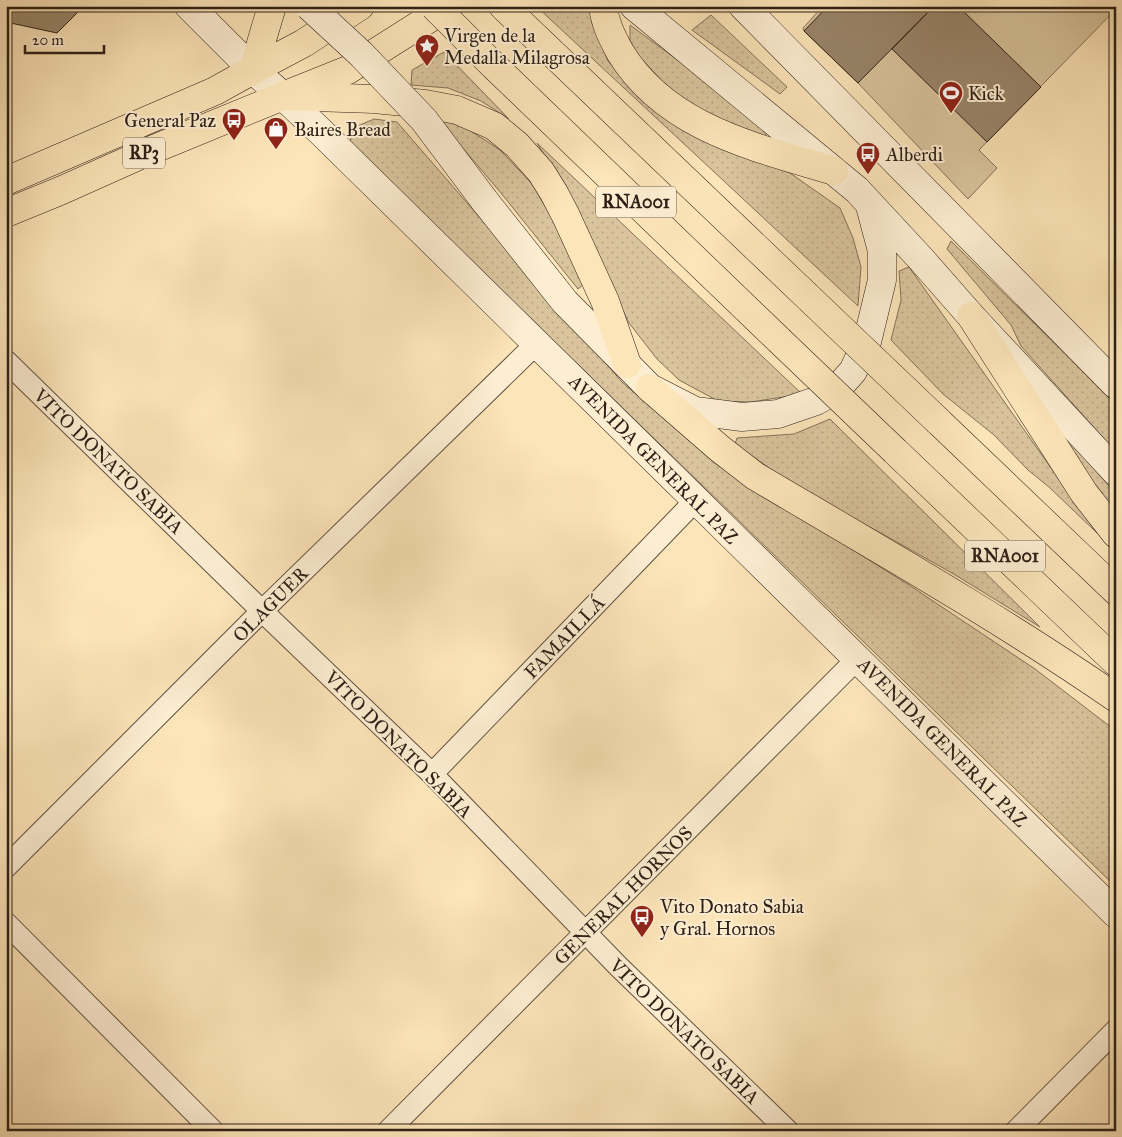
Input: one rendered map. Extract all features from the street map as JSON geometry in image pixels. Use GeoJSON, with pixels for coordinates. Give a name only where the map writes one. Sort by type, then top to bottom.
{"type":"FeatureCollection","features":[{"type":"Feature","properties":{"kind":"main road"},"geometry":{"type":"LineString","coordinates":[[253,70],[272,6]]}},
{"type":"Feature","properties":{"kind":"main road"},"geometry":{"type":"LineString","coordinates":[[253,70],[304,42],[360,6]]}},
{"type":"Feature","properties":{"kind":"main road","name":"RNA001"},"geometry":{"type":"LineString","coordinates":[[434,6],[492,64],[1116,662]]}},
{"type":"Feature","properties":{"kind":"main road"},"geometry":{"type":"LineString","coordinates":[[283,96],[348,70],[449,6]]}},
{"type":"Feature","properties":{"kind":"main road","name":"RNA001"},"geometry":{"type":"LineString","coordinates":[[503,6],[1116,591]]}},
{"type":"Feature","properties":{"kind":"main road"},"geometry":{"type":"LineString","coordinates":[[603,6],[609,33],[630,68],[653,93],[680,112],[740,143],[834,171]]}},
{"type":"Feature","properties":{"kind":"main road","name":"RP3"},"geometry":{"type":"LineString","coordinates":[[6,181],[215,91],[253,70]]}},
{"type":"Feature","properties":{"kind":"main road"},"geometry":{"type":"LineString","coordinates":[[283,96],[374,99],[424,104],[457,110],[494,126],[517,145],[541,172],[554,193],[605,301],[627,364]]}},
{"type":"Feature","properties":{"kind":"main road","name":"RP3"},"geometry":{"type":"LineString","coordinates":[[6,212],[283,96]]}},
{"type":"Feature","properties":{"kind":"main road"},"geometry":{"type":"LineString","coordinates":[[971,316],[1084,492],[1116,534]]}},
{"type":"Feature","properties":{"kind":"main road"},"geometry":{"type":"LineString","coordinates":[[650,388],[719,448],[755,476],[1002,622],[1116,698]]}},
{"type":"Feature","properties":{"kind":"street","name":"AVENIDA GENERAL PAZ"},"geometry":{"type":"LineString","coordinates":[[189,6],[858,658],[1116,914]]}},
{"type":"Feature","properties":{"kind":"street"},"geometry":{"type":"LineString","coordinates":[[309,6],[361,54],[424,120],[484,200],[565,302],[650,388],[695,411],[742,418],[778,414],[816,401],[837,389],[853,371],[867,342],[880,288],[882,251],[869,202]]}},
{"type":"Feature","properties":{"kind":"street"},"geometry":{"type":"LineString","coordinates":[[634,6],[869,202],[971,316],[1116,472]]}},
{"type":"Feature","properties":{"kind":"street"},"geometry":{"type":"LineString","coordinates":[[743,6],[1116,385]]}},
{"type":"Feature","properties":{"kind":"street","name":"OLAGUER"},"geometry":{"type":"LineString","coordinates":[[6,867],[262,610],[536,344]]}},
{"type":"Feature","properties":{"kind":"street","name":"VITO DONATO SABIA"},"geometry":{"type":"LineString","coordinates":[[6,360],[432,774],[585,933],[788,1131]]}},
{"type":"Feature","properties":{"kind":"street","name":"FAMAILLÁ"},"geometry":{"type":"LineString","coordinates":[[432,774],[695,501]]}},
{"type":"Feature","properties":{"kind":"street","name":"GENERAL HORNOS"},"geometry":{"type":"LineString","coordinates":[[388,1131],[858,658]]}},
{"type":"Feature","properties":{"kind":"street"},"geometry":{"type":"LineString","coordinates":[[6,923],[213,1131]]}},
{"type":"Feature","properties":{"kind":"street"},"geometry":{"type":"LineString","coordinates":[[1016,1131],[1116,1030]]}},
{"type":"Feature","properties":{"kind":"shaded area"},"geometry":{"type":"Polygon","coordinates":[[[536,6],[590,6],[592,23],[608,61],[639,96],[731,150],[790,173],[840,208],[853,238],[861,267],[858,306],[536,6]]]}},
{"type":"Feature","properties":{"kind":"shaded area","name":"Kick"},"geometry":{"type":"Polygon","coordinates":[[[823,6],[1116,6],[1116,9],[979,150],[997,168],[968,199],[858,83],[804,31],[803,28],[823,6]]]}},
{"type":"Feature","properties":{"kind":"shaded area"},"geometry":{"type":"Polygon","coordinates":[[[711,15],[787,87],[780,94],[692,30],[711,15]]]}},
{"type":"Feature","properties":{"kind":"shaded area"},"geometry":{"type":"Polygon","coordinates":[[[630,25],[698,75],[767,132],[764,137],[699,111],[665,84],[638,55],[630,41],[630,25]]]}},
{"type":"Feature","properties":{"kind":"shaded area"},"geometry":{"type":"Polygon","coordinates":[[[444,52],[509,119],[481,101],[448,88],[411,85],[412,70],[444,52]]]}},
{"type":"Feature","properties":{"kind":"shaded area"},"geometry":{"type":"Polygon","coordinates":[[[374,119],[397,122],[622,382],[716,464],[909,585],[1035,669],[1116,731],[1116,887],[350,143],[353,128],[374,119]]]}},
{"type":"Feature","properties":{"kind":"shaded area"},"geometry":{"type":"Polygon","coordinates":[[[439,120],[459,123],[500,150],[533,185],[560,233],[584,284],[578,289],[501,193],[439,120]]]}},
{"type":"Feature","properties":{"kind":"shaded area"},"geometry":{"type":"Polygon","coordinates":[[[537,143],[802,394],[751,402],[718,401],[679,380],[657,359],[629,323],[606,277],[575,206],[537,143]]]}},
{"type":"Feature","properties":{"kind":"shaded area"},"geometry":{"type":"Polygon","coordinates":[[[951,241],[1116,404],[1116,452],[1021,346],[1011,325],[947,249],[951,241]]]}},
{"type":"Feature","properties":{"kind":"shaded area"},"geometry":{"type":"Polygon","coordinates":[[[909,267],[1097,533],[1049,487],[1028,470],[994,435],[943,394],[891,340],[901,300],[899,271],[909,267]]]}},
{"type":"Feature","properties":{"kind":"shaded area"},"geometry":{"type":"Polygon","coordinates":[[[830,419],[1040,627],[952,573],[818,498],[775,472],[735,444],[737,438],[794,434],[830,419]]]}},
{"type":"Feature","properties":{"kind":"shaded area"},"geometry":{"type":"Polygon","coordinates":[[[1056,426],[1116,494],[1116,513],[1050,428],[1056,426]]]}},
{"type":"Feature","properties":{"kind":"building"},"geometry":{"type":"Polygon","coordinates":[[[12,6],[84,6],[57,33],[6,22],[6,11],[12,6]]]}},
{"type":"Feature","properties":{"kind":"building"},"geometry":{"type":"Polygon","coordinates":[[[828,6],[934,6],[858,83],[804,31],[828,6]]]}},
{"type":"Feature","properties":{"kind":"building"},"geometry":{"type":"Polygon","coordinates":[[[934,6],[958,6],[1041,87],[987,142],[892,49],[934,6]]]}},
{"type":"Feature","properties":{"kind":"place","name":"Virgen de la Medalla Milagrosa"},"geometry":{"type":"Point","coordinates":[427,67]}},
{"type":"Feature","properties":{"kind":"place","name":"Kick"},"geometry":{"type":"Point","coordinates":[951,114]}},
{"type":"Feature","properties":{"kind":"place","name":"General Paz"},"geometry":{"type":"Point","coordinates":[234,141]}},
{"type":"Feature","properties":{"kind":"place","name":"Baires Bread"},"geometry":{"type":"Point","coordinates":[276,150]}},
{"type":"Feature","properties":{"kind":"place","name":"Alberdi"},"geometry":{"type":"Point","coordinates":[868,175]}},
{"type":"Feature","properties":{"kind":"place","name":"Vito Donato Sabia y Gral. Hornos"},"geometry":{"type":"Point","coordinates":[642,938]}}]}
